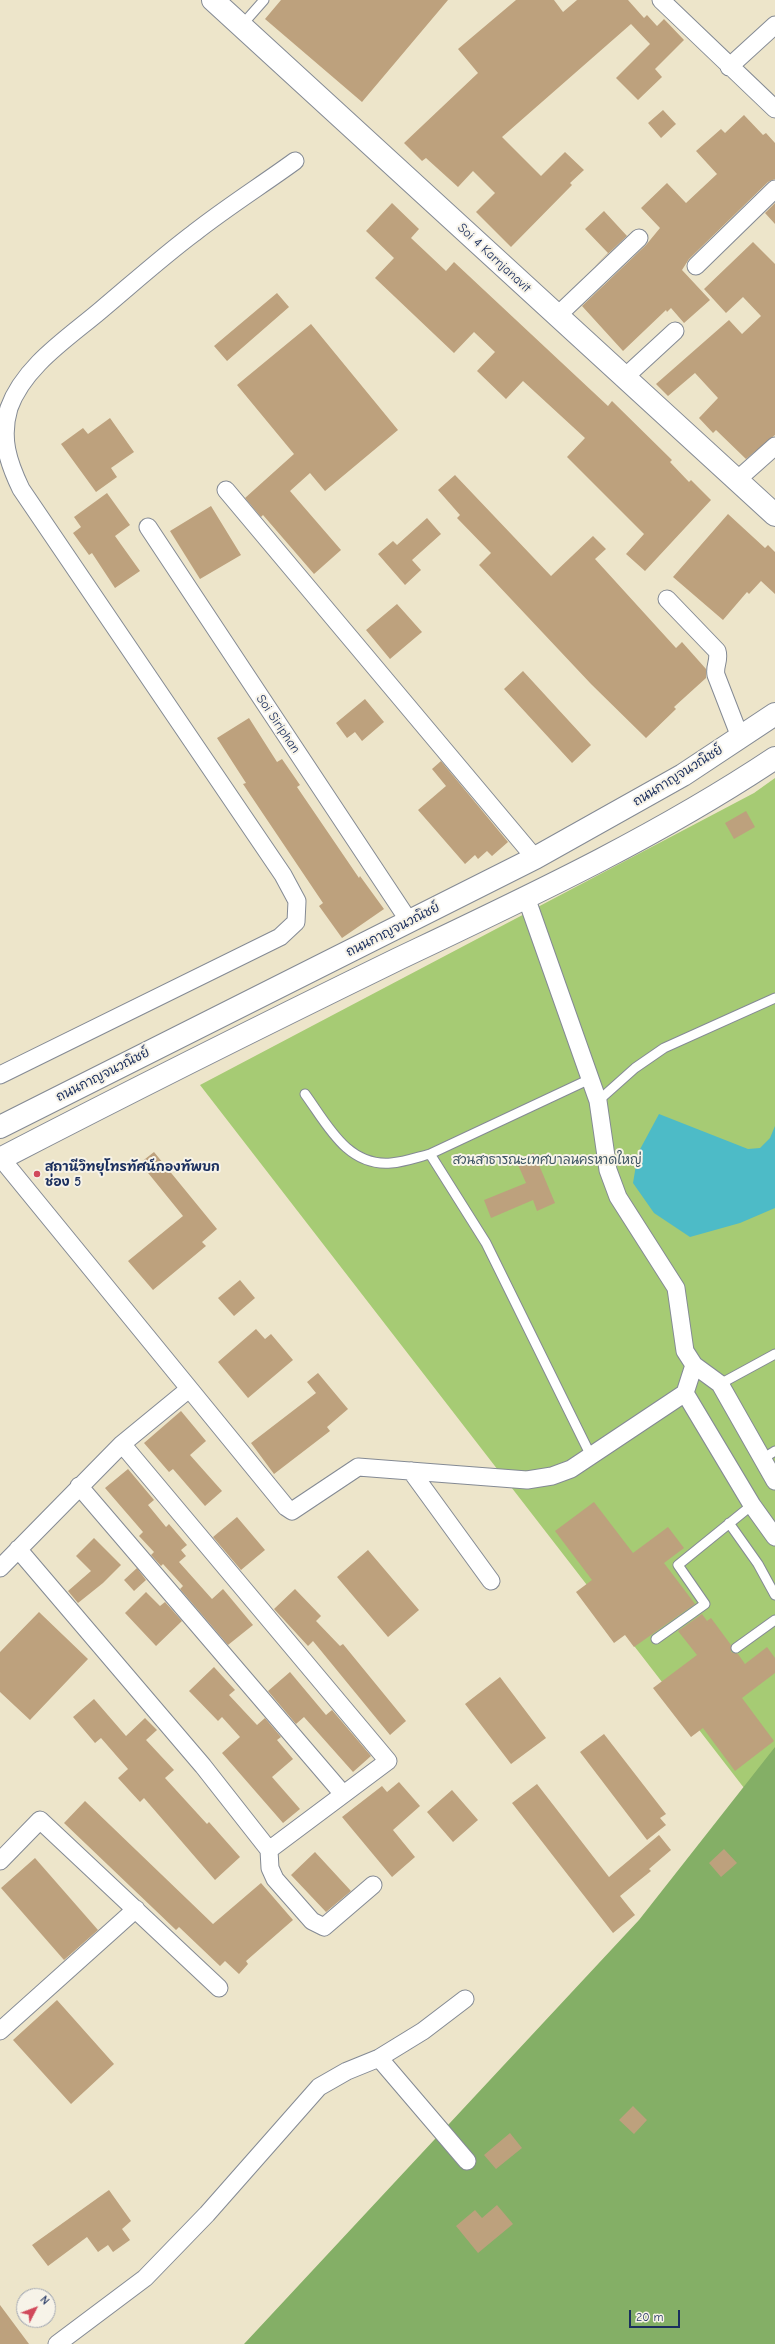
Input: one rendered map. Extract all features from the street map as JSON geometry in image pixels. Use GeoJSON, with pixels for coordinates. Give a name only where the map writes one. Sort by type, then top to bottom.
{"type":"FeatureCollection","features":[{"type":"Feature","properties":{"kind":"main road","name":"Soi 4 Karnjanavit"},"geometry":{"type":"LineString","coordinates":[[213,0],[775,514]]}},
{"type":"Feature","properties":{"kind":"main road","name":"ถนนกาญจนวณิชย์"},"geometry":{"type":"LineString","coordinates":[[0,1127],[535,858],[653,793],[775,714]]}},
{"type":"Feature","properties":{"kind":"main road"},"geometry":{"type":"LineString","coordinates":[[0,1158],[274,1020],[526,897],[672,823],[718,796],[775,758]]}},
{"type":"Feature","properties":{"kind":"street"},"geometry":{"type":"LineString","coordinates":[[661,0],[729,67],[775,109]]}},
{"type":"Feature","properties":{"kind":"street"},"geometry":{"type":"LineString","coordinates":[[729,67],[775,25]]}},
{"type":"Feature","properties":{"kind":"street"},"geometry":{"type":"LineString","coordinates":[[0,1075],[280,937],[296,922],[297,901],[283,875],[21,489],[9,465],[4,436],[10,408],[16,394],[23,381],[47,356],[194,232],[296,161]]}},
{"type":"Feature","properties":{"kind":"street"},"geometry":{"type":"LineString","coordinates":[[696,266],[775,189]]}},
{"type":"Feature","properties":{"kind":"street"},"geometry":{"type":"LineString","coordinates":[[557,316],[639,238]]}},
{"type":"Feature","properties":{"kind":"street"},"geometry":{"type":"LineString","coordinates":[[625,377],[675,331]]}},
{"type":"Feature","properties":{"kind":"street"},"geometry":{"type":"LineString","coordinates":[[737,480],[775,446]]}},
{"type":"Feature","properties":{"kind":"street"},"geometry":{"type":"LineString","coordinates":[[226,490],[535,858]]}},
{"type":"Feature","properties":{"kind":"street","name":"Soi Siriphan"},"geometry":{"type":"LineString","coordinates":[[148,527],[409,921]]}},
{"type":"Feature","properties":{"kind":"street"},"geometry":{"type":"LineString","coordinates":[[667,599],[718,651],[719,658],[716,666],[716,675],[740,737]]}},
{"type":"Feature","properties":{"kind":"street"},"geometry":{"type":"LineString","coordinates":[[526,897],[598,1102],[607,1163],[613,1184],[626,1210],[676,1288],[685,1351],[694,1366],[720,1384],[768,1455],[775,1481]]}},
{"type":"Feature","properties":{"kind":"street"},"geometry":{"type":"LineString","coordinates":[[0,1158],[286,1507],[292,1511],[358,1467],[497,1479],[540,1479],[562,1473],[591,1456],[685,1392],[694,1366]]}},
{"type":"Feature","properties":{"kind":"street"},"geometry":{"type":"LineString","coordinates":[[0,1568],[122,1444],[189,1389]]}},
{"type":"Feature","properties":{"kind":"street"},"geometry":{"type":"LineString","coordinates":[[685,1392],[752,1505],[775,1537]]}},
{"type":"Feature","properties":{"kind":"street"},"geometry":{"type":"LineString","coordinates":[[122,1444],[388,1761],[268,1850]]}},
{"type":"Feature","properties":{"kind":"street"},"geometry":{"type":"LineString","coordinates":[[411,1471],[491,1582]]}},
{"type":"Feature","properties":{"kind":"street"},"geometry":{"type":"LineString","coordinates":[[79,1486],[343,1794]]}},
{"type":"Feature","properties":{"kind":"street"},"geometry":{"type":"LineString","coordinates":[[18,1549],[203,1766],[268,1850],[270,1868],[275,1880],[312,1921],[320,1926],[328,1926],[372,1885]]}},
{"type":"Feature","properties":{"kind":"street"},"geometry":{"type":"LineString","coordinates":[[0,1861],[40,1820],[219,1988]]}},
{"type":"Feature","properties":{"kind":"street"},"geometry":{"type":"LineString","coordinates":[[0,2031],[136,1909]]}},
{"type":"Feature","properties":{"kind":"street"},"geometry":{"type":"LineString","coordinates":[[57,2344],[145,2278],[207,2214],[315,2091],[328,2080],[379,2058],[423,2031],[464,1999]]}},
{"type":"Feature","properties":{"kind":"street"},"geometry":{"type":"LineString","coordinates":[[379,2058],[467,2161]]}},
{"type":"Feature","properties":{"kind":"lane"},"geometry":{"type":"LineString","coordinates":[[242,25],[264,0]]}},
{"type":"Feature","properties":{"kind":"lane"},"geometry":{"type":"LineString","coordinates":[[598,1102],[635,1068],[664,1048],[775,998]]}},
{"type":"Feature","properties":{"kind":"lane"},"geometry":{"type":"LineString","coordinates":[[305,1094],[341,1143],[358,1157],[374,1162],[390,1163],[430,1154],[590,1079]]}},
{"type":"Feature","properties":{"kind":"lane"},"geometry":{"type":"LineString","coordinates":[[430,1154],[486,1243],[591,1456]]}},
{"type":"Feature","properties":{"kind":"lane"},"geometry":{"type":"LineString","coordinates":[[720,1384],[775,1354]]}},
{"type":"Feature","properties":{"kind":"lane"},"geometry":{"type":"LineString","coordinates":[[656,1639],[705,1604],[678,1565],[752,1505]]}},
{"type":"Feature","properties":{"kind":"lane"},"geometry":{"type":"LineString","coordinates":[[729,1523],[766,1577],[775,1595]]}},
{"type":"Feature","properties":{"kind":"lane"},"geometry":{"type":"LineString","coordinates":[[736,1648],[775,1620]]}},
{"type":"Feature","properties":{"kind":"green space","name":"สวนสาธารณะเทศบาลนครหาดใหญ่"},"geometry":{"type":"Polygon","coordinates":[[[775,778],[775,1828],[200,1085],[754,793],[775,778]]]}},
{"type":"Feature","properties":{"kind":"green space"},"geometry":{"type":"Polygon","coordinates":[[[775,1747],[775,2344],[244,2344],[639,1920],[775,1747]]]}},
{"type":"Feature","properties":{"kind":"water"},"geometry":{"type":"Polygon","coordinates":[[[659,1114],[748,1149],[760,1148],[770,1138],[775,1126],[775,1208],[740,1223],[690,1237],[654,1213],[633,1183],[638,1153],[659,1114]]]}},
{"type":"Feature","properties":{"kind":"building"},"geometry":{"type":"Polygon","coordinates":[[[281,0],[448,0],[362,102],[265,19],[281,0]]]}},
{"type":"Feature","properties":{"kind":"building"},"geometry":{"type":"Polygon","coordinates":[[[516,0],[554,0],[563,12],[577,0],[628,0],[644,18],[647,15],[657,26],[664,19],[684,40],[655,69],[662,77],[638,100],[616,78],[650,44],[631,24],[502,137],[541,176],[565,152],[584,170],[570,183],[572,185],[511,247],[476,212],[495,193],[473,171],[458,187],[426,158],[422,161],[404,143],[478,73],[458,49],[516,0]]]}},
{"type":"Feature","properties":{"kind":"building"},"geometry":{"type":"Polygon","coordinates":[[[663,110],[676,124],[661,138],[648,123],[663,110]]]}},
{"type":"Feature","properties":{"kind":"building"},"geometry":{"type":"Polygon","coordinates":[[[744,115],[763,135],[766,133],[775,143],[775,179],[768,182],[689,259],[682,270],[710,300],[684,323],[671,308],[667,312],[666,310],[623,351],[582,306],[646,245],[660,228],[641,208],[667,183],[686,203],[717,174],[696,151],[721,129],[725,133],[744,115]]]}},
{"type":"Feature","properties":{"kind":"building"},"geometry":{"type":"Polygon","coordinates":[[[392,203],[419,229],[411,238],[446,271],[454,262],[608,406],[612,401],[672,460],[670,462],[689,482],[691,480],[711,500],[645,571],[626,554],[644,534],[567,457],[585,438],[523,381],[506,399],[477,371],[495,352],[474,332],[454,353],[375,278],[394,258],[366,231],[392,203]]]}},
{"type":"Feature","properties":{"kind":"building"},"geometry":{"type":"Polygon","coordinates":[[[775,203],[775,224],[765,213],[775,203]]]}},
{"type":"Feature","properties":{"kind":"building"},"geometry":{"type":"Polygon","coordinates":[[[604,211],[627,236],[594,267],[608,253],[585,229],[604,211]]]}},
{"type":"Feature","properties":{"kind":"building"},"geometry":{"type":"Polygon","coordinates":[[[753,242],[775,264],[775,435],[746,459],[716,430],[713,433],[699,418],[718,398],[695,373],[668,396],[656,384],[729,320],[742,334],[761,316],[743,297],[726,313],[704,289],[753,242]]]}},
{"type":"Feature","properties":{"kind":"building"},"geometry":{"type":"Polygon","coordinates":[[[277,293],[289,307],[227,361],[214,346],[277,293]]]}},
{"type":"Feature","properties":{"kind":"building"},"geometry":{"type":"Polygon","coordinates":[[[311,324],[398,430],[325,491],[310,473],[290,491],[341,550],[314,574],[263,515],[261,517],[245,498],[294,454],[237,385],[311,324]]]}},
{"type":"Feature","properties":{"kind":"building"},"geometry":{"type":"Polygon","coordinates":[[[110,418],[134,452],[111,468],[117,477],[96,492],[61,444],[83,428],[88,434],[110,418]]]}},
{"type":"Feature","properties":{"kind":"building"},"geometry":{"type":"Polygon","coordinates":[[[455,475],[551,576],[593,536],[606,549],[595,559],[676,648],[682,642],[706,669],[706,678],[674,707],[676,709],[646,738],[591,684],[479,565],[491,553],[457,518],[460,515],[438,490],[455,475]]]}},
{"type":"Feature","properties":{"kind":"building"},"geometry":{"type":"Polygon","coordinates":[[[107,493],[130,525],[115,536],[140,571],[115,588],[92,553],[89,555],[73,533],[81,527],[74,517],[107,493]]]}},
{"type":"Feature","properties":{"kind":"building"},"geometry":{"type":"Polygon","coordinates":[[[211,506],[241,555],[200,579],[170,531],[211,506]]]}},
{"type":"Feature","properties":{"kind":"building"},"geometry":{"type":"Polygon","coordinates":[[[728,514],[765,548],[768,545],[775,552],[775,594],[761,581],[749,594],[747,592],[723,620],[673,577],[728,514]]]}},
{"type":"Feature","properties":{"kind":"building"},"geometry":{"type":"Polygon","coordinates":[[[427,518],[441,534],[412,560],[421,570],[405,585],[378,554],[393,541],[397,545],[427,518]]]}},
{"type":"Feature","properties":{"kind":"building"},"geometry":{"type":"Polygon","coordinates":[[[397,604],[422,632],[390,659],[366,630],[397,604]]]}},
{"type":"Feature","properties":{"kind":"building"},"geometry":{"type":"Polygon","coordinates":[[[523,671],[591,745],[572,763],[504,689],[523,671]]]}},
{"type":"Feature","properties":{"kind":"building"},"geometry":{"type":"Polygon","coordinates":[[[365,699],[384,722],[362,741],[355,732],[347,738],[336,723],[365,699]]]}},
{"type":"Feature","properties":{"kind":"building"},"geometry":{"type":"Polygon","coordinates":[[[249,718],[277,762],[282,759],[300,785],[297,787],[359,878],[360,876],[384,909],[342,938],[319,906],[323,903],[243,784],[246,783],[217,738],[249,718]]]}},
{"type":"Feature","properties":{"kind":"building"},"geometry":{"type":"Polygon","coordinates":[[[441,761],[508,842],[492,856],[487,851],[478,859],[475,855],[465,864],[418,810],[446,786],[432,769],[441,761]]]}},
{"type":"Feature","properties":{"kind":"building"},"geometry":{"type":"Polygon","coordinates":[[[746,811],[755,827],[734,839],[725,823],[746,811]]]}},
{"type":"Feature","properties":{"kind":"building"},"geometry":{"type":"Polygon","coordinates":[[[154,1152],[217,1229],[202,1242],[206,1246],[153,1290],[128,1261],[183,1216],[140,1163],[154,1152]]]}},
{"type":"Feature","properties":{"kind":"building"},"geometry":{"type":"Polygon","coordinates":[[[534,1153],[555,1203],[537,1211],[533,1200],[491,1218],[484,1200],[526,1183],[516,1160],[534,1153]]]}},
{"type":"Feature","properties":{"kind":"building"},"geometry":{"type":"Polygon","coordinates":[[[240,1280],[255,1298],[234,1316],[218,1298],[240,1280]]]}},
{"type":"Feature","properties":{"kind":"building"},"geometry":{"type":"Polygon","coordinates":[[[256,1329],[265,1339],[271,1334],[293,1360],[248,1398],[218,1362],[256,1329]]]}},
{"type":"Feature","properties":{"kind":"building"},"geometry":{"type":"Polygon","coordinates":[[[318,1373],[348,1409],[327,1427],[330,1431],[274,1474],[251,1443],[316,1393],[307,1382],[318,1373]]]}},
{"type":"Feature","properties":{"kind":"building"},"geometry":{"type":"Polygon","coordinates":[[[181,1411],[206,1441],[190,1455],[222,1491],[205,1506],[173,1469],[169,1472],[144,1443],[181,1411]]]}},
{"type":"Feature","properties":{"kind":"building"},"geometry":{"type":"Polygon","coordinates":[[[128,1469],[154,1500],[148,1505],[166,1527],[169,1524],[187,1545],[181,1550],[186,1556],[179,1562],[212,1599],[223,1589],[253,1625],[228,1645],[180,1589],[183,1586],[163,1564],[161,1566],[151,1555],[154,1552],[139,1536],[143,1532],[105,1488],[128,1469]]]}},
{"type":"Feature","properties":{"kind":"building"},"geometry":{"type":"Polygon","coordinates":[[[594,1502],[633,1553],[668,1527],[684,1548],[664,1563],[695,1604],[634,1647],[625,1635],[614,1643],[576,1592],[592,1580],[555,1531],[594,1502]]]}},
{"type":"Feature","properties":{"kind":"building"},"geometry":{"type":"Polygon","coordinates":[[[237,1517],[265,1550],[241,1570],[213,1537],[237,1517]]]}},
{"type":"Feature","properties":{"kind":"building"},"geometry":{"type":"Polygon","coordinates":[[[94,1538],[121,1565],[103,1583],[78,1603],[68,1591],[91,1571],[76,1556],[94,1538]]]}},
{"type":"Feature","properties":{"kind":"building"},"geometry":{"type":"Polygon","coordinates":[[[368,1550],[419,1610],[388,1637],[337,1577],[368,1550]]]}},
{"type":"Feature","properties":{"kind":"building"},"geometry":{"type":"Polygon","coordinates":[[[137,1568],[146,1580],[134,1591],[124,1580],[137,1568]]]}},
{"type":"Feature","properties":{"kind":"building"},"geometry":{"type":"Polygon","coordinates":[[[295,1589],[321,1616],[316,1621],[340,1646],[343,1644],[406,1721],[390,1735],[313,1641],[308,1646],[274,1609],[295,1589]]]}},
{"type":"Feature","properties":{"kind":"building"},"geometry":{"type":"Polygon","coordinates":[[[146,1592],[160,1606],[165,1602],[182,1621],[156,1646],[125,1613],[146,1592]]]}},
{"type":"Feature","properties":{"kind":"building"},"geometry":{"type":"Polygon","coordinates":[[[39,1612],[88,1659],[30,1720],[0,1692],[0,1652],[39,1612]]]}},
{"type":"Feature","properties":{"kind":"building"},"geometry":{"type":"Polygon","coordinates":[[[702,1614],[707,1621],[711,1618],[731,1645],[731,1652],[738,1654],[745,1664],[767,1647],[775,1658],[775,1673],[742,1698],[774,1741],[735,1771],[703,1728],[691,1737],[653,1688],[697,1655],[678,1631],[702,1614]]]}},
{"type":"Feature","properties":{"kind":"building"},"geometry":{"type":"Polygon","coordinates":[[[214,1667],[235,1690],[229,1695],[257,1725],[265,1718],[281,1737],[277,1740],[293,1759],[272,1777],[300,1809],[283,1823],[222,1753],[240,1737],[222,1717],[218,1721],[189,1691],[214,1667]]]}},
{"type":"Feature","properties":{"kind":"building"},"geometry":{"type":"Polygon","coordinates":[[[290,1672],[326,1715],[332,1710],[371,1756],[353,1772],[304,1717],[296,1724],[268,1691],[290,1672]]]}},
{"type":"Feature","properties":{"kind":"building"},"geometry":{"type":"Polygon","coordinates":[[[500,1677],[546,1738],[511,1764],[465,1704],[500,1677]]]}},
{"type":"Feature","properties":{"kind":"building"},"geometry":{"type":"Polygon","coordinates":[[[94,1699],[126,1736],[145,1718],[157,1730],[146,1740],[174,1770],[165,1778],[207,1824],[209,1822],[240,1857],[215,1880],[144,1798],[140,1802],[118,1778],[128,1769],[101,1738],[95,1743],[73,1717],[94,1699]]]}},
{"type":"Feature","properties":{"kind":"building"},"geometry":{"type":"Polygon","coordinates":[[[604,1734],[666,1814],[660,1818],[666,1825],[647,1840],[580,1752],[604,1734]]]}},
{"type":"Feature","properties":{"kind":"building"},"geometry":{"type":"Polygon","coordinates":[[[399,1782],[420,1806],[393,1830],[415,1857],[392,1877],[342,1817],[382,1786],[387,1792],[399,1782]]]}},
{"type":"Feature","properties":{"kind":"building"},"geometry":{"type":"Polygon","coordinates":[[[537,1784],[609,1877],[659,1835],[671,1850],[649,1869],[651,1871],[620,1896],[635,1915],[613,1933],[512,1803],[537,1784]]]}},
{"type":"Feature","properties":{"kind":"building"},"geometry":{"type":"Polygon","coordinates":[[[452,1790],[478,1820],[453,1842],[427,1812],[452,1790]]]}},
{"type":"Feature","properties":{"kind":"building"},"geometry":{"type":"Polygon","coordinates":[[[85,1801],[213,1924],[261,1883],[293,1920],[246,1961],[248,1964],[239,1974],[225,1961],[220,1966],[179,1927],[176,1930],[64,1823],[85,1801]]]}},
{"type":"Feature","properties":{"kind":"building"},"geometry":{"type":"Polygon","coordinates":[[[724,1849],[737,1863],[721,1877],[709,1863],[724,1849]]]}},
{"type":"Feature","properties":{"kind":"building"},"geometry":{"type":"Polygon","coordinates":[[[315,1852],[351,1891],[326,1912],[291,1875],[315,1852]]]}},
{"type":"Feature","properties":{"kind":"building"},"geometry":{"type":"Polygon","coordinates":[[[35,1858],[98,1930],[64,1960],[1,1888],[35,1858]]]}},
{"type":"Feature","properties":{"kind":"building"},"geometry":{"type":"Polygon","coordinates":[[[57,2000],[114,2064],[71,2104],[13,2040],[57,2000]]]}},
{"type":"Feature","properties":{"kind":"building"},"geometry":{"type":"Polygon","coordinates":[[[633,2106],[647,2120],[634,2134],[619,2120],[633,2106]]]}},
{"type":"Feature","properties":{"kind":"building"},"geometry":{"type":"Polygon","coordinates":[[[510,2133],[522,2148],[496,2169],[484,2155],[510,2133]]]}},
{"type":"Feature","properties":{"kind":"building"},"geometry":{"type":"Polygon","coordinates":[[[109,2190],[131,2221],[122,2229],[130,2240],[113,2252],[108,2245],[98,2252],[87,2237],[48,2266],[32,2245],[109,2190]]]}},
{"type":"Feature","properties":{"kind":"building"},"geometry":{"type":"Polygon","coordinates":[[[497,2205],[513,2224],[478,2253],[456,2226],[475,2210],[482,2218],[497,2205]]]}},
{"type":"Feature","properties":{"kind":"building"},"geometry":{"type":"Polygon","coordinates":[[[0,2305],[29,2344],[0,2344],[0,2305]]]}},
{"type":"Feature","properties":{"kind":"place","name":"สถานีวิทยุโทรทัศน์กองทัพบก ช่อง 5"},"geometry":{"type":"Point","coordinates":[37,1174]}}]}
